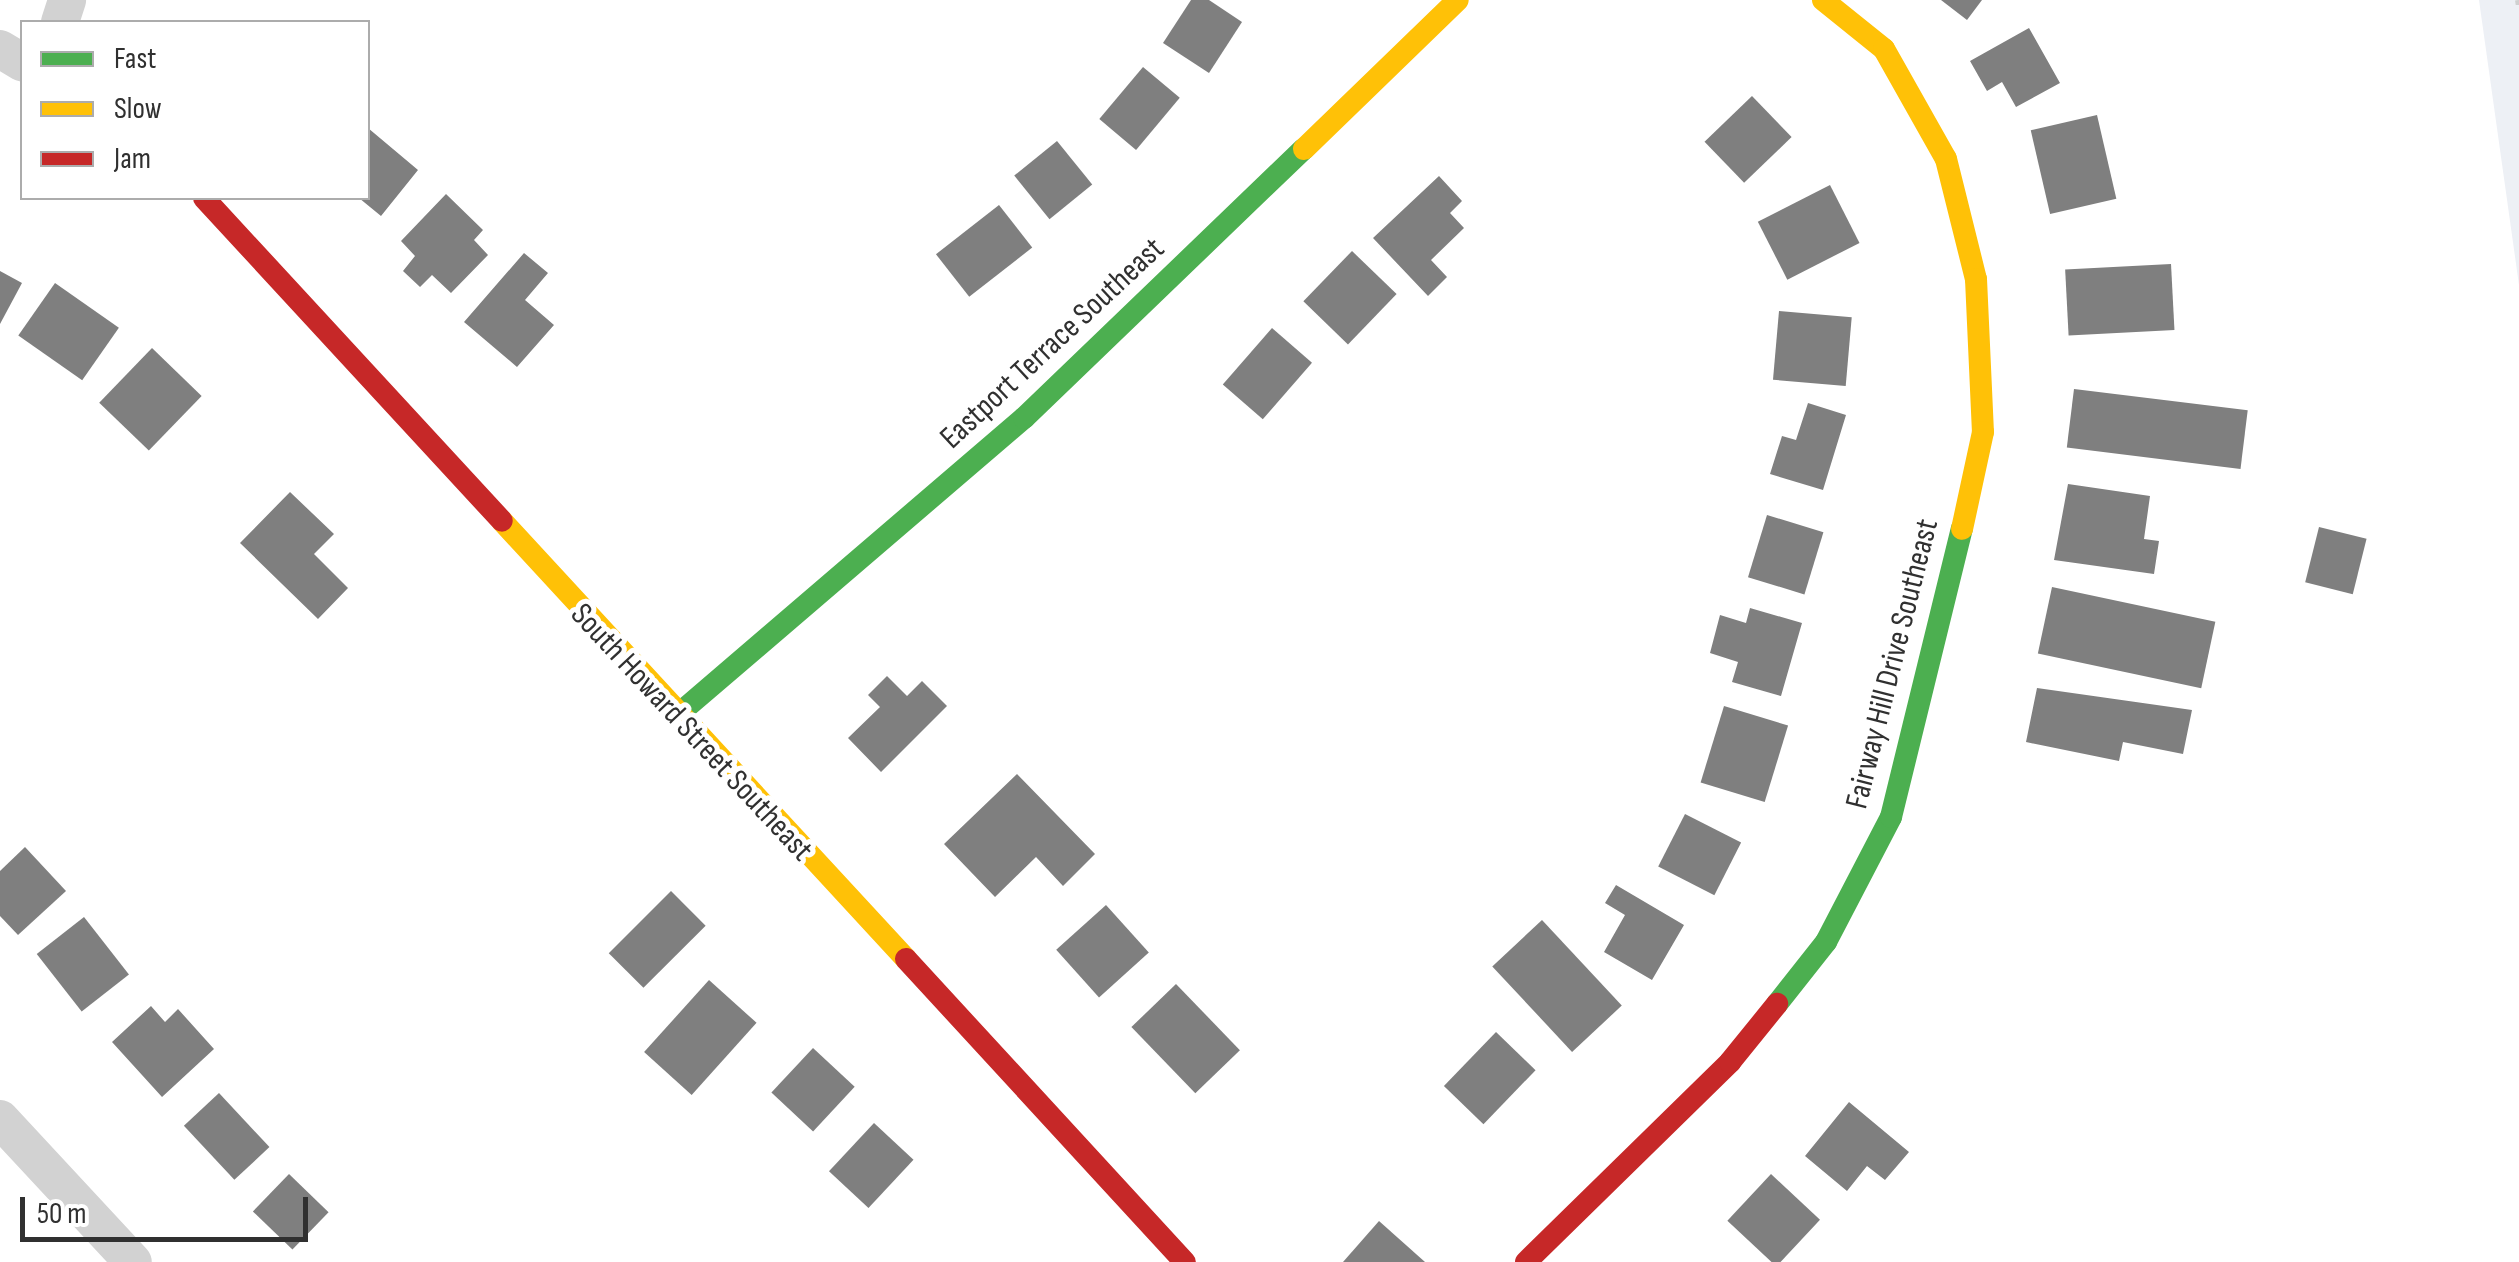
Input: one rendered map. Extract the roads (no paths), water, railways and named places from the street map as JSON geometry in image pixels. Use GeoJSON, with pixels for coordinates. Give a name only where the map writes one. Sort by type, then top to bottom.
{"type":"FeatureCollection","features":[{"type":"Feature","properties":{"kind":"street","name":"Eastport Terrace Southeast"},"geometry":{"type":"LineString","coordinates":[[675,717],[1024,418],[1458,0]]}},
{"type":"Feature","properties":{"kind":"street","name":"Fairway Hill Drive Southeast"},"geometry":{"type":"LineString","coordinates":[[1526,1262],[1730,1062],[1826,942],[1890,817],[1934,655],[1983,432],[1976,279],[1946,159],[1884,49],[1822,0]]}},
{"type":"Feature","properties":{"kind":"street","name":"South Howard Street Southeast"},"geometry":{"type":"LineString","coordinates":[[206,200],[675,717],[1185,1262]]}},
{"type":"Feature","properties":{"kind":"street"},"geometry":{"type":"LineString","coordinates":[[0,1119],[133,1262]]}}]}
